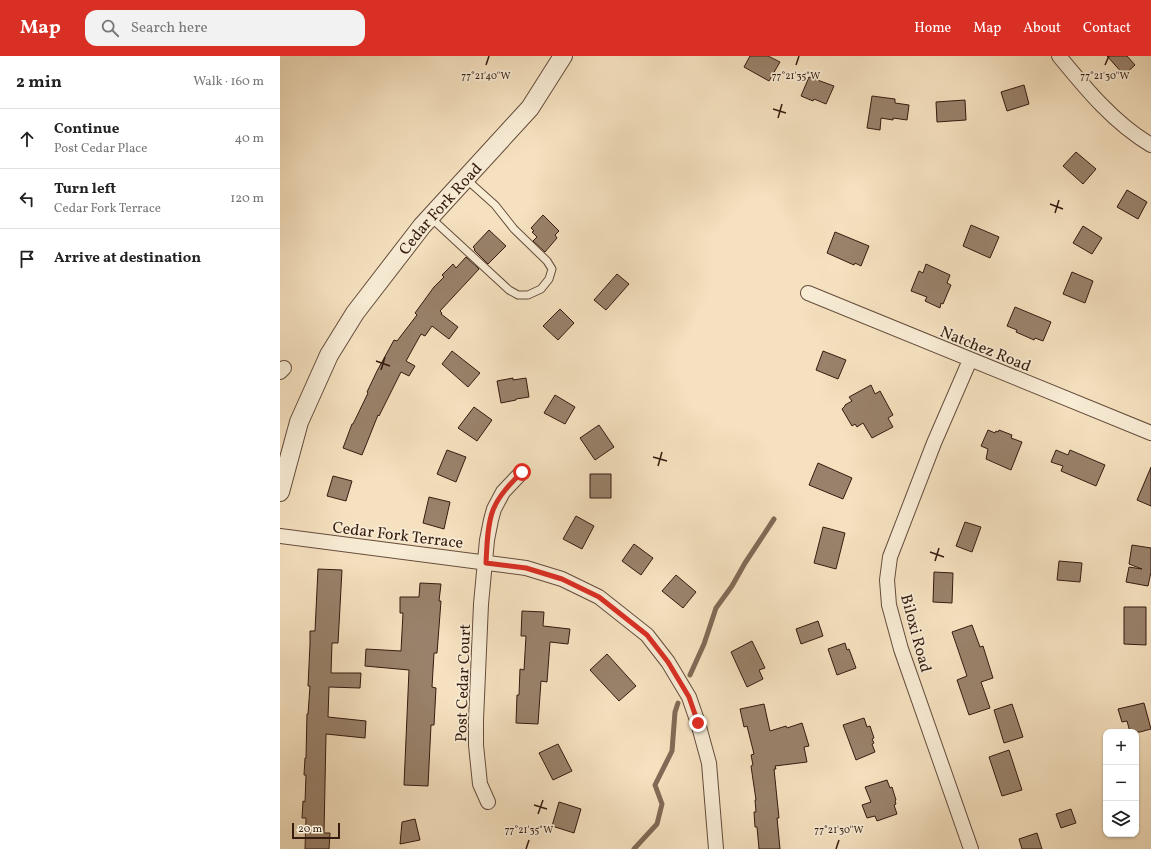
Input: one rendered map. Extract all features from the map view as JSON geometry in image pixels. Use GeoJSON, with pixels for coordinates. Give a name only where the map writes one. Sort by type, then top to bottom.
{"type":"FeatureCollection","features":[{"type":"Feature","properties":{"kind":"street","name":"Cedar Fork Road"},"geometry":{"type":"LineString","coordinates":[[280,492],[299,422],[329,355],[354,312],[422,226],[530,108],[563,56]]}},
{"type":"Feature","properties":{"kind":"street"},"geometry":{"type":"LineString","coordinates":[[1059,56],[1107,111],[1151,145]]}},
{"type":"Feature","properties":{"kind":"street","name":"Natchez Road"},"geometry":{"type":"LineString","coordinates":[[808,293],[1151,433]]}},
{"type":"Feature","properties":{"kind":"street","name":"Biloxi Road"},"geometry":{"type":"LineString","coordinates":[[970,360],[934,444],[890,557],[887,580],[889,605],[901,649],[971,849]]}},
{"type":"Feature","properties":{"kind":"street","name":"Post Cedar Court"},"geometry":{"type":"LineString","coordinates":[[488,802],[480,784],[476,745],[481,604],[487,540],[494,509],[504,492],[522,472]]}},
{"type":"Feature","properties":{"kind":"street","name":"Cedar Fork Terrace"},"geometry":{"type":"LineString","coordinates":[[280,536],[526,568],[562,579],[599,597],[647,635],[668,662],[689,697],[709,763],[716,849]]}},
{"type":"Feature","properties":{"kind":"lane"},"geometry":{"type":"LineString","coordinates":[[431,217],[509,290],[518,295],[528,294],[541,289],[549,279],[552,269],[514,229],[495,204],[466,179]]}},
{"type":"Feature","properties":{"kind":"building"},"geometry":{"type":"Polygon","coordinates":[[[750,56],[768,56],[780,62],[769,81],[744,67],[750,56]]]}},
{"type":"Feature","properties":{"kind":"building"},"geometry":{"type":"Polygon","coordinates":[[[1107,56],[1127,56],[1135,65],[1124,75],[1107,56]]]}},
{"type":"Feature","properties":{"kind":"building"},"geometry":{"type":"Polygon","coordinates":[[[809,77],[834,86],[826,104],[801,96],[809,77]]]}},
{"type":"Feature","properties":{"kind":"building"},"geometry":{"type":"Polygon","coordinates":[[[1024,85],[1029,104],[1007,111],[1001,92],[1024,85]]]}},
{"type":"Feature","properties":{"kind":"building"},"geometry":{"type":"Polygon","coordinates":[[[872,96],[895,99],[895,103],[909,105],[907,120],[881,118],[880,130],[867,128],[872,96]]]}},
{"type":"Feature","properties":{"kind":"building"},"geometry":{"type":"Polygon","coordinates":[[[965,100],[966,120],[937,122],[936,102],[965,100]]]}},
{"type":"Feature","properties":{"kind":"building"},"geometry":{"type":"Polygon","coordinates":[[[1076,152],[1096,169],[1083,184],[1063,166],[1076,152]]]}},
{"type":"Feature","properties":{"kind":"building"},"geometry":{"type":"Polygon","coordinates":[[[1127,190],[1147,202],[1138,219],[1117,207],[1127,190]]]}},
{"type":"Feature","properties":{"kind":"building"},"geometry":{"type":"Polygon","coordinates":[[[543,215],[559,231],[555,235],[557,238],[545,252],[533,241],[537,237],[532,232],[534,231],[531,228],[543,215]]]}},
{"type":"Feature","properties":{"kind":"building"},"geometry":{"type":"Polygon","coordinates":[[[971,225],[999,237],[990,258],[963,246],[971,225]]]}},
{"type":"Feature","properties":{"kind":"building"},"geometry":{"type":"Polygon","coordinates":[[[1083,226],[1102,238],[1092,254],[1073,243],[1083,226]]]}},
{"type":"Feature","properties":{"kind":"building"},"geometry":{"type":"Polygon","coordinates":[[[489,230],[506,246],[488,264],[474,250],[475,249],[473,247],[489,230]]]}},
{"type":"Feature","properties":{"kind":"building"},"geometry":{"type":"Polygon","coordinates":[[[835,232],[869,246],[861,266],[855,263],[854,265],[827,253],[835,232]]]}},
{"type":"Feature","properties":{"kind":"building"},"geometry":{"type":"Polygon","coordinates":[[[466,257],[479,269],[440,311],[442,313],[441,314],[458,327],[449,339],[432,326],[425,336],[421,334],[406,361],[415,366],[409,376],[401,372],[379,416],[378,415],[362,455],[343,448],[352,424],[368,393],[367,392],[394,340],[397,341],[417,315],[415,313],[434,287],[444,277],[442,275],[453,264],[456,268],[466,257]]]}},
{"type":"Feature","properties":{"kind":"building"},"geometry":{"type":"Polygon","coordinates":[[[926,264],[950,275],[947,283],[951,285],[943,304],[941,303],[940,308],[925,301],[927,297],[911,291],[919,271],[923,273],[926,264]]]}},
{"type":"Feature","properties":{"kind":"building"},"geometry":{"type":"Polygon","coordinates":[[[1072,272],[1093,281],[1085,303],[1063,294],[1072,272]]]}},
{"type":"Feature","properties":{"kind":"building"},"geometry":{"type":"Polygon","coordinates":[[[617,274],[629,284],[606,310],[594,300],[617,274]]]}},
{"type":"Feature","properties":{"kind":"building"},"geometry":{"type":"Polygon","coordinates":[[[1015,307],[1051,322],[1043,341],[1035,338],[1034,340],[1007,326],[1015,307]]]}},
{"type":"Feature","properties":{"kind":"building"},"geometry":{"type":"Polygon","coordinates":[[[560,309],[574,323],[558,340],[543,326],[560,309]]]}},
{"type":"Feature","properties":{"kind":"building"},"geometry":{"type":"Polygon","coordinates":[[[452,351],[480,373],[468,387],[442,364],[452,351]]]}},
{"type":"Feature","properties":{"kind":"building"},"geometry":{"type":"Polygon","coordinates":[[[823,351],[846,360],[838,379],[816,370],[823,351]]]}},
{"type":"Feature","properties":{"kind":"building"},"geometry":{"type":"Polygon","coordinates":[[[513,378],[513,380],[526,378],[529,397],[501,403],[497,381],[513,378]]]}},
{"type":"Feature","properties":{"kind":"building"},"geometry":{"type":"Polygon","coordinates":[[[871,385],[875,394],[880,391],[893,415],[888,418],[893,427],[872,438],[863,423],[857,427],[855,424],[852,426],[842,409],[845,405],[852,401],[849,397],[871,385]]]}},
{"type":"Feature","properties":{"kind":"building"},"geometry":{"type":"Polygon","coordinates":[[[555,395],[575,407],[565,424],[544,413],[555,395]]]}},
{"type":"Feature","properties":{"kind":"building"},"geometry":{"type":"Polygon","coordinates":[[[474,407],[492,420],[477,441],[458,428],[474,407]]]}},
{"type":"Feature","properties":{"kind":"building"},"geometry":{"type":"Polygon","coordinates":[[[599,425],[614,447],[595,460],[580,438],[599,425]]]}},
{"type":"Feature","properties":{"kind":"building"},"geometry":{"type":"Polygon","coordinates":[[[988,430],[995,433],[999,430],[1012,435],[1011,438],[1022,442],[1011,470],[986,459],[988,449],[981,446],[988,430]]]}},
{"type":"Feature","properties":{"kind":"building"},"geometry":{"type":"Polygon","coordinates":[[[447,450],[466,457],[456,482],[437,474],[447,450]]]}},
{"type":"Feature","properties":{"kind":"building"},"geometry":{"type":"Polygon","coordinates":[[[1056,450],[1068,455],[1070,450],[1105,465],[1096,486],[1061,471],[1063,466],[1051,462],[1056,450]]]}},
{"type":"Feature","properties":{"kind":"building"},"geometry":{"type":"Polygon","coordinates":[[[818,463],[852,478],[843,499],[809,485],[818,463]]]}},
{"type":"Feature","properties":{"kind":"building"},"geometry":{"type":"Polygon","coordinates":[[[1151,467],[1151,506],[1137,500],[1151,467]]]}},
{"type":"Feature","properties":{"kind":"building"},"geometry":{"type":"Polygon","coordinates":[[[590,474],[611,474],[611,498],[590,498],[590,474]]]}},
{"type":"Feature","properties":{"kind":"building"},"geometry":{"type":"Polygon","coordinates":[[[333,476],[352,481],[346,501],[327,496],[333,476]]]}},
{"type":"Feature","properties":{"kind":"building"},"geometry":{"type":"Polygon","coordinates":[[[429,497],[450,502],[444,529],[423,523],[429,497]]]}},
{"type":"Feature","properties":{"kind":"building"},"geometry":{"type":"Polygon","coordinates":[[[576,516],[594,526],[582,549],[563,539],[576,516]]]}},
{"type":"Feature","properties":{"kind":"building"},"geometry":{"type":"Polygon","coordinates":[[[965,522],[981,527],[972,552],[956,546],[965,522]]]}},
{"type":"Feature","properties":{"kind":"building"},"geometry":{"type":"Polygon","coordinates":[[[823,527],[845,533],[836,569],[814,563],[823,527]]]}},
{"type":"Feature","properties":{"kind":"building"},"geometry":{"type":"Polygon","coordinates":[[[634,544],[653,558],[641,575],[622,561],[634,544]]]}},
{"type":"Feature","properties":{"kind":"building"},"geometry":{"type":"Polygon","coordinates":[[[1132,545],[1151,548],[1151,572],[1148,586],[1126,582],[1129,567],[1142,569],[1129,564],[1132,545]]]}},
{"type":"Feature","properties":{"kind":"building"},"geometry":{"type":"Polygon","coordinates":[[[1059,561],[1082,563],[1080,582],[1057,580],[1059,561]]]}},
{"type":"Feature","properties":{"kind":"building"},"geometry":{"type":"Polygon","coordinates":[[[318,569],[342,570],[338,643],[332,643],[331,673],[361,673],[360,688],[329,687],[328,717],[366,721],[365,738],[326,734],[324,833],[330,833],[329,849],[305,849],[306,818],[302,818],[303,801],[305,802],[306,775],[304,775],[310,686],[308,686],[310,631],[315,631],[318,569]]]}},
{"type":"Feature","properties":{"kind":"building"},"geometry":{"type":"Polygon","coordinates":[[[934,572],[953,573],[952,603],[933,602],[934,572]]]}},
{"type":"Feature","properties":{"kind":"building"},"geometry":{"type":"Polygon","coordinates":[[[676,575],[696,592],[683,608],[662,591],[676,575]]]}},
{"type":"Feature","properties":{"kind":"building"},"geometry":{"type":"Polygon","coordinates":[[[420,583],[441,584],[437,653],[434,653],[432,687],[436,688],[434,725],[431,725],[428,786],[404,785],[409,670],[365,666],[366,649],[401,651],[403,613],[400,613],[400,597],[419,597],[420,583]]]}},
{"type":"Feature","properties":{"kind":"building"},"geometry":{"type":"Polygon","coordinates":[[[1124,607],[1146,607],[1146,645],[1124,644],[1124,607]]]}},
{"type":"Feature","properties":{"kind":"building"},"geometry":{"type":"Polygon","coordinates":[[[522,611],[544,612],[543,626],[570,629],[568,644],[550,642],[547,682],[541,681],[538,724],[516,723],[517,695],[519,695],[520,669],[524,670],[526,636],[521,636],[522,611]]]}},
{"type":"Feature","properties":{"kind":"building"},"geometry":{"type":"Polygon","coordinates":[[[818,621],[823,636],[801,644],[796,629],[818,621]]]}},
{"type":"Feature","properties":{"kind":"building"},"geometry":{"type":"Polygon","coordinates":[[[972,625],[980,647],[983,646],[993,678],[981,682],[990,708],[969,715],[957,680],[967,676],[952,632],[972,625]]]}},
{"type":"Feature","properties":{"kind":"building"},"geometry":{"type":"Polygon","coordinates":[[[752,641],[765,668],[759,670],[763,679],[747,687],[731,652],[752,641]]]}},
{"type":"Feature","properties":{"kind":"building"},"geometry":{"type":"Polygon","coordinates":[[[845,643],[847,650],[849,649],[856,668],[837,675],[828,649],[845,643]]]}},
{"type":"Feature","properties":{"kind":"building"},"geometry":{"type":"Polygon","coordinates":[[[607,654],[636,686],[619,701],[590,670],[607,654]]]}},
{"type":"Feature","properties":{"kind":"building"},"geometry":{"type":"Polygon","coordinates":[[[1144,703],[1151,729],[1139,732],[1139,729],[1129,729],[1127,721],[1122,722],[1118,709],[1144,703]]]}},
{"type":"Feature","properties":{"kind":"building"},"geometry":{"type":"Polygon","coordinates":[[[764,704],[770,731],[786,726],[787,728],[802,723],[809,746],[804,747],[807,762],[775,766],[776,769],[774,769],[779,818],[777,818],[780,849],[759,849],[757,827],[755,827],[754,812],[756,812],[756,800],[751,766],[753,765],[751,755],[754,754],[747,726],[744,727],[740,709],[764,704]]]}},
{"type":"Feature","properties":{"kind":"building"},"geometry":{"type":"Polygon","coordinates":[[[1012,704],[1023,737],[1004,743],[994,710],[1012,704]]]}},
{"type":"Feature","properties":{"kind":"building"},"geometry":{"type":"Polygon","coordinates":[[[864,718],[867,727],[870,726],[874,738],[872,739],[874,743],[872,744],[875,752],[856,760],[843,725],[864,718]]]}},
{"type":"Feature","properties":{"kind":"building"},"geometry":{"type":"Polygon","coordinates":[[[558,744],[572,771],[553,780],[539,753],[558,744]]]}},
{"type":"Feature","properties":{"kind":"building"},"geometry":{"type":"Polygon","coordinates":[[[1009,750],[1022,790],[1002,796],[989,757],[1009,750]]]}},
{"type":"Feature","properties":{"kind":"building"},"geometry":{"type":"Polygon","coordinates":[[[887,780],[890,788],[892,787],[896,800],[896,804],[894,805],[897,814],[877,821],[875,816],[867,818],[862,805],[871,802],[865,787],[887,780]]]}},
{"type":"Feature","properties":{"kind":"building"},"geometry":{"type":"Polygon","coordinates":[[[559,802],[581,809],[574,833],[552,826],[559,802]]]}},
{"type":"Feature","properties":{"kind":"building"},"geometry":{"type":"Polygon","coordinates":[[[1071,809],[1076,823],[1061,828],[1056,814],[1071,809]]]}},
{"type":"Feature","properties":{"kind":"building"},"geometry":{"type":"Polygon","coordinates":[[[415,819],[420,840],[400,844],[402,822],[415,819]]]}},
{"type":"Feature","properties":{"kind":"building"},"geometry":{"type":"Polygon","coordinates":[[[1037,833],[1042,849],[1022,849],[1019,839],[1037,833]]]}},
{"type":"Feature","properties":{"kind":"waterway"},"geometry":{"type":"LineString","coordinates":[[690,675],[704,644],[716,608],[732,586],[745,563],[774,519]]}},
{"type":"Feature","properties":{"kind":"waterway"},"geometry":{"type":"LineString","coordinates":[[634,849],[657,824],[662,804],[655,785],[672,751],[675,712],[678,703]]}},
{"type":"Feature","properties":{"kind":"route"},"geometry":{"type":"LineString","coordinates":[[522,472],[504,492],[494,509],[487,540],[486,563],[526,568],[562,579],[599,597],[647,635],[668,662],[689,697],[698,723]]}}]}
